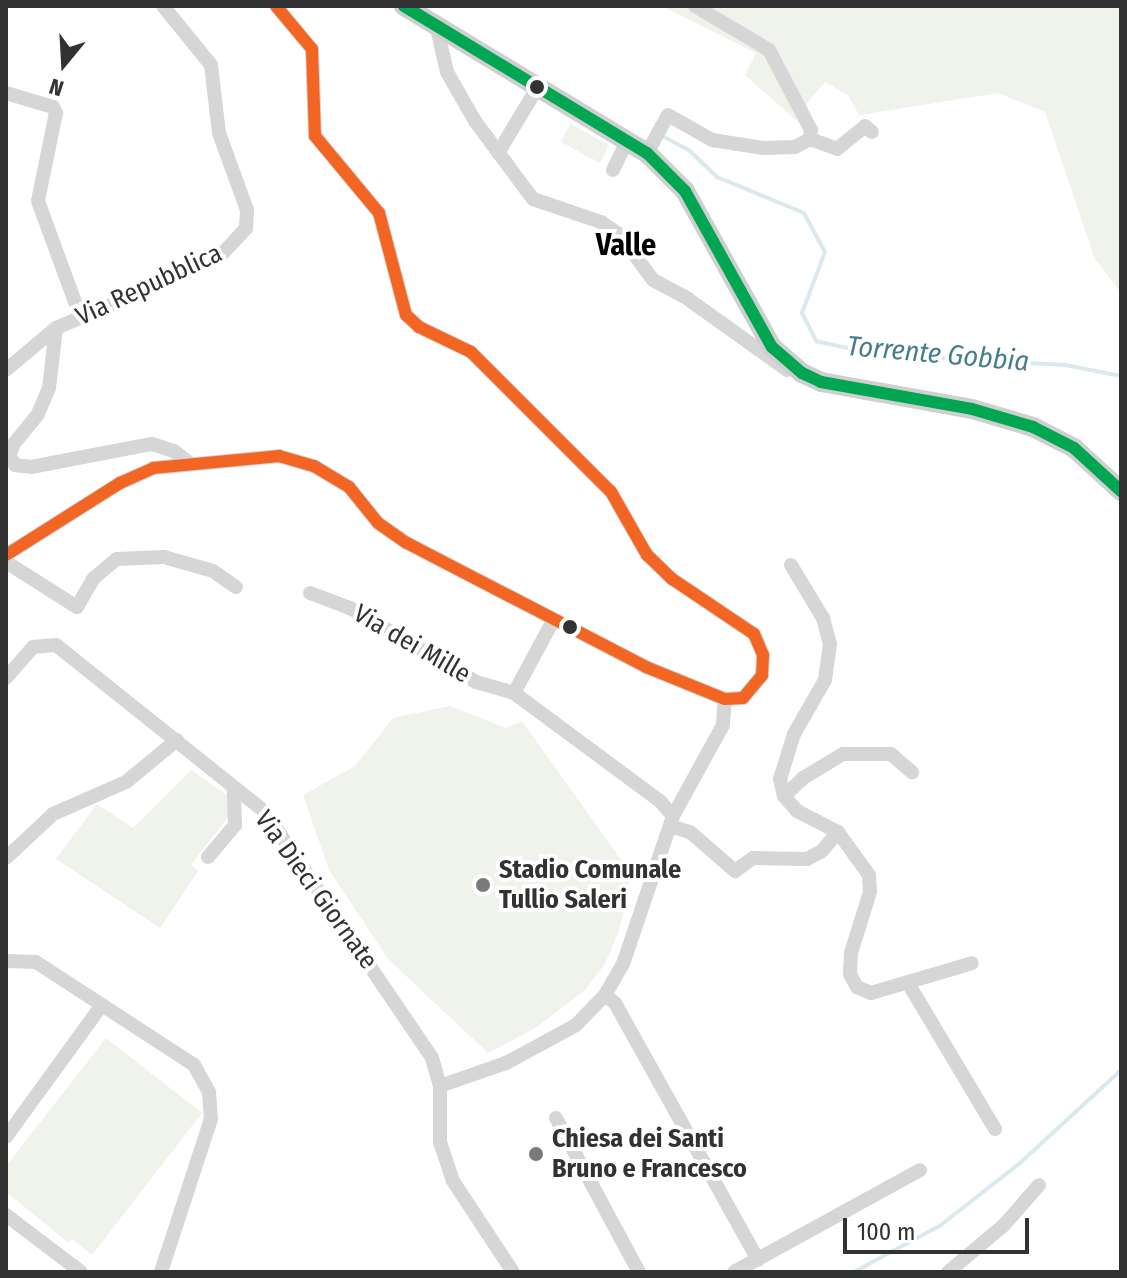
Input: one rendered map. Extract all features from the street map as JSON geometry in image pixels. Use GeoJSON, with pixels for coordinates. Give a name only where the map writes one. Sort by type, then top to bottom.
{"type":"FeatureCollection","features":[{"type":"Feature","properties":{"kind":"main road"},"geometry":{"type":"LineString","coordinates":[[404,6],[536,90],[647,153],[685,191],[772,347],[802,373],[821,382],[972,409],[1033,427],[1083,455],[1121,491]]}},
{"type":"Feature","properties":{"kind":"street","name":"Via Repubblica"},"geometry":{"type":"LineString","coordinates":[[6,370],[56,328],[209,260],[236,243],[246,228],[247,210],[219,133],[211,65],[163,6]]}},
{"type":"Feature","properties":{"kind":"street"},"geometry":{"type":"LineString","coordinates":[[6,555],[120,483],[188,462],[279,456],[314,466],[349,487],[378,523],[407,543],[538,607],[553,621],[725,699],[743,698],[762,675],[763,655],[754,634],[672,579],[647,555],[611,492],[471,352],[419,327],[406,315],[379,213],[362,187],[331,161],[315,136],[312,49],[276,6]]}},
{"type":"Feature","properties":{"kind":"street"},"geometry":{"type":"LineString","coordinates":[[695,6],[769,50],[811,130],[810,139]]}},
{"type":"Feature","properties":{"kind":"street"},"geometry":{"type":"LineString","coordinates":[[437,28],[447,72],[498,153],[533,199],[610,228],[653,280],[688,299],[785,370],[802,373]]}},
{"type":"Feature","properties":{"kind":"street"},"geometry":{"type":"LineString","coordinates":[[498,153],[536,90]]}},
{"type":"Feature","properties":{"kind":"street"},"geometry":{"type":"LineString","coordinates":[[6,93],[53,107],[56,113],[38,201],[80,316]]}},
{"type":"Feature","properties":{"kind":"street"},"geometry":{"type":"LineString","coordinates":[[647,153],[668,115],[712,140],[764,148],[795,147],[810,139],[837,149],[865,126],[872,132]]}},
{"type":"Feature","properties":{"kind":"street"},"geometry":{"type":"LineString","coordinates":[[613,170],[627,141]]}},
{"type":"Feature","properties":{"kind":"street"},"geometry":{"type":"LineString","coordinates":[[56,328],[49,388],[38,414],[14,444],[9,456],[15,465],[31,467],[152,444],[174,451],[188,462]]}},
{"type":"Feature","properties":{"kind":"street"},"geometry":{"type":"LineString","coordinates":[[6,562],[77,607],[94,578],[117,559],[164,557],[213,571],[236,587]]}},
{"type":"Feature","properties":{"kind":"street"},"geometry":{"type":"LineString","coordinates":[[791,565],[823,618],[830,644],[825,680],[785,757],[780,779],[784,796],[797,811],[838,832],[869,875],[870,892],[850,974],[857,987],[871,993],[972,963]]}},
{"type":"Feature","properties":{"kind":"street","name":"Via dei Mille"},"geometry":{"type":"LineString","coordinates":[[310,593],[350,608],[476,682],[514,693],[660,801],[672,821],[690,832],[735,871],[753,858],[807,859],[822,851],[838,832]]}},
{"type":"Feature","properties":{"kind":"street"},"geometry":{"type":"LineString","coordinates":[[514,693],[553,621]]}},
{"type":"Feature","properties":{"kind":"street","name":"Via Dieci Giornate"},"geometry":{"type":"LineString","coordinates":[[6,678],[33,647],[56,645],[265,812],[432,1058],[440,1086]]}},
{"type":"Feature","properties":{"kind":"street"},"geometry":{"type":"LineString","coordinates":[[513,1272],[453,1181],[440,1142],[440,1086],[506,1063],[576,1025],[605,995],[623,964],[672,821],[723,725],[725,699]]}},
{"type":"Feature","properties":{"kind":"street"},"geometry":{"type":"LineString","coordinates":[[6,858],[53,814],[126,782],[177,740]]}},
{"type":"Feature","properties":{"kind":"street"},"geometry":{"type":"LineString","coordinates":[[784,796],[843,754],[891,754],[912,772]]}},
{"type":"Feature","properties":{"kind":"street"},"geometry":{"type":"LineString","coordinates":[[208,857],[235,825],[234,787]]}},
{"type":"Feature","properties":{"kind":"street"},"geometry":{"type":"LineString","coordinates":[[6,961],[36,962],[194,1065],[209,1092],[211,1119],[161,1272]]}},
{"type":"Feature","properties":{"kind":"street"},"geometry":{"type":"LineString","coordinates":[[908,983],[995,1129]]}},
{"type":"Feature","properties":{"kind":"street"},"geometry":{"type":"LineString","coordinates":[[605,995],[615,1003],[758,1260]]}},
{"type":"Feature","properties":{"kind":"street"},"geometry":{"type":"LineString","coordinates":[[6,1137],[102,1005]]}},
{"type":"Feature","properties":{"kind":"street"},"geometry":{"type":"LineString","coordinates":[[556,1118],[639,1272]]}},
{"type":"Feature","properties":{"kind":"street"},"geometry":{"type":"LineString","coordinates":[[734,1272],[920,1170]]}},
{"type":"Feature","properties":{"kind":"street"},"geometry":{"type":"LineString","coordinates":[[948,1272],[1004,1225],[1039,1185]]}},
{"type":"Feature","properties":{"kind":"street"},"geometry":{"type":"LineString","coordinates":[[6,1215],[81,1272]]}},
{"type":"Feature","properties":{"kind":"shaded area"},"geometry":{"type":"Polygon","coordinates":[[[662,6],[1121,6],[1121,293],[1095,259],[1045,112],[998,93],[859,115],[848,95],[825,82],[804,107],[805,128],[745,75],[756,53],[662,6]]]}},
{"type":"Feature","properties":{"kind":"shaded area"},"geometry":{"type":"Polygon","coordinates":[[[570,124],[609,145],[600,163],[561,142],[570,124]]]}},
{"type":"Feature","properties":{"kind":"shaded area","name":"Stadio Comunale Tullio Saleri"},"geometry":{"type":"Polygon","coordinates":[[[450,706],[506,728],[522,721],[635,879],[620,891],[627,900],[618,933],[605,964],[585,990],[537,1027],[488,1053],[388,959],[329,870],[303,795],[355,766],[393,718],[450,706]]]}},
{"type":"Feature","properties":{"kind":"shaded area"},"geometry":{"type":"Polygon","coordinates":[[[191,770],[228,796],[229,816],[191,865],[198,871],[160,928],[56,859],[97,804],[133,828],[191,770]]]}},
{"type":"Feature","properties":{"kind":"shaded area"},"geometry":{"type":"Polygon","coordinates":[[[106,1038],[202,1113],[92,1255],[72,1239],[69,1243],[6,1192],[6,1166],[106,1038]]]}},
{"type":"Feature","properties":{"kind":"waterway","name":"Torrente Gobbia"},"geometry":{"type":"LineString","coordinates":[[664,137],[690,151],[717,177],[804,213],[825,252],[802,313],[816,341],[874,354],[1065,365],[1121,376]]}},
{"type":"Feature","properties":{"kind":"waterway"},"geometry":{"type":"LineString","coordinates":[[854,1272],[941,1225],[1020,1163],[1121,1070]]}},
{"type":"Feature","properties":{"kind":"transit line"},"geometry":{"type":"LineString","coordinates":[[6,555],[120,483],[153,468],[279,456],[314,466],[349,487],[378,523],[407,543],[646,667],[725,699],[743,698],[762,675],[763,655],[754,634],[672,579],[647,555],[611,492],[471,352],[419,327],[406,315],[379,213],[315,136],[312,49],[276,6]]}},
{"type":"Feature","properties":{"kind":"transit line"},"geometry":{"type":"LineString","coordinates":[[404,6],[647,153],[685,191],[772,347],[802,373],[821,382],[972,409],[1033,427],[1074,448],[1121,491]]}},
{"type":"Feature","properties":{"kind":"place","name":"Stadio Comunale Tullio Saleri"},"geometry":{"type":"Point","coordinates":[483,885]}},
{"type":"Feature","properties":{"kind":"place","name":"Chiesa dei Santi Bruno e Francesco"},"geometry":{"type":"Point","coordinates":[536,1154]}},
{"type":"Feature","properties":{"kind":"district","name":"Valle"},"geometry":{"type":"Point","coordinates":[626,245]}}]}
